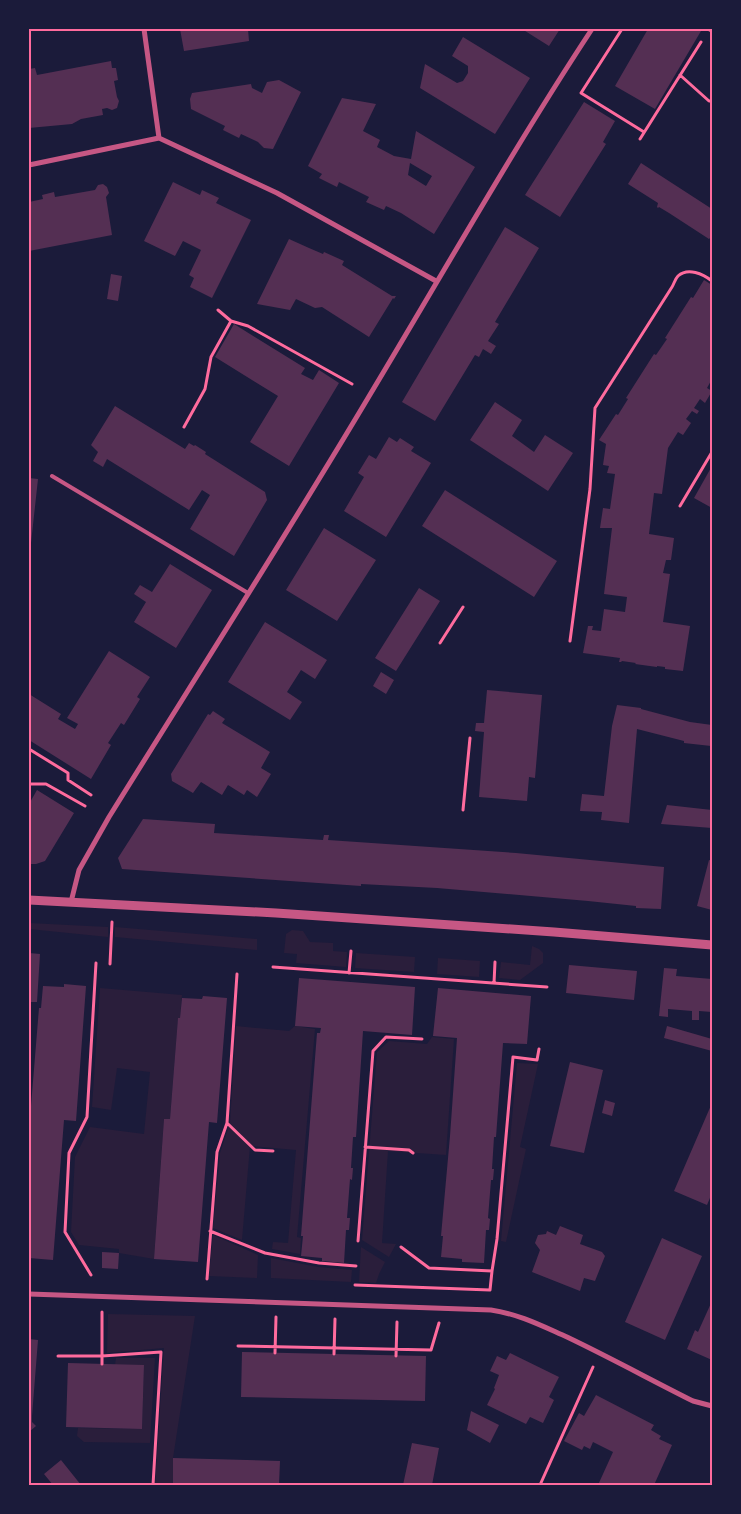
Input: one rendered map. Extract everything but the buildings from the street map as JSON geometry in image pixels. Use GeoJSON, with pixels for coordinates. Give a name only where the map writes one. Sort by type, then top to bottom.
{"type":"FeatureCollection","features":[{"type":"Feature","properties":{"kind":"street"},"geometry":{"type":"LineString","coordinates":[[144,29],[159,138]]}},
{"type":"Feature","properties":{"kind":"street"},"geometry":{"type":"LineString","coordinates":[[71,902],[79,870],[109,817],[354,422],[436,281],[592,29]]}},
{"type":"Feature","properties":{"kind":"street"},"geometry":{"type":"LineString","coordinates":[[29,165],[159,138],[277,194],[436,281]]}},
{"type":"Feature","properties":{"kind":"street"},"geometry":{"type":"LineString","coordinates":[[29,900],[276,913],[564,932],[712,945]]}},
{"type":"Feature","properties":{"kind":"street"},"geometry":{"type":"LineString","coordinates":[[29,1294],[506,1312],[541,1325],[693,1401],[712,1406]]}},
{"type":"Feature","properties":{"kind":"lane"},"geometry":{"type":"LineString","coordinates":[[52,476],[248,593]]}},
{"type":"Feature","properties":{"kind":"path"},"geometry":{"type":"LineString","coordinates":[[622,29],[581,93],[644,132]]}},
{"type":"Feature","properties":{"kind":"path"},"geometry":{"type":"LineString","coordinates":[[640,138],[710,30]]}},
{"type":"Feature","properties":{"kind":"path"},"geometry":{"type":"LineString","coordinates":[[680,75],[709,101],[712,101]]}},
{"type":"Feature","properties":{"kind":"path"},"geometry":{"type":"LineString","coordinates":[[570,641],[590,489],[595,408],[672,288],[677,277],[695,272],[712,281]]}},
{"type":"Feature","properties":{"kind":"path"},"geometry":{"type":"LineString","coordinates":[[218,310],[232,321],[248,326],[352,384]]}},
{"type":"Feature","properties":{"kind":"path"},"geometry":{"type":"LineString","coordinates":[[184,427],[205,389],[211,357],[232,321]]}},
{"type":"Feature","properties":{"kind":"path"},"geometry":{"type":"LineString","coordinates":[[680,506],[712,452]]}},
{"type":"Feature","properties":{"kind":"path"},"geometry":{"type":"LineString","coordinates":[[440,643],[463,607]]}},
{"type":"Feature","properties":{"kind":"path"},"geometry":{"type":"LineString","coordinates":[[463,810],[470,738]]}},
{"type":"Feature","properties":{"kind":"path"},"geometry":{"type":"LineString","coordinates":[[29,749],[68,773],[68,780],[91,796]]}},
{"type":"Feature","properties":{"kind":"path"},"geometry":{"type":"LineString","coordinates":[[29,784],[46,784],[85,806]]}},
{"type":"Feature","properties":{"kind":"path"},"geometry":{"type":"LineString","coordinates":[[110,964],[112,922]]}},
{"type":"Feature","properties":{"kind":"path"},"geometry":{"type":"LineString","coordinates":[[349,973],[351,951]]}},
{"type":"Feature","properties":{"kind":"path"},"geometry":{"type":"LineString","coordinates":[[494,983],[495,962]]}},
{"type":"Feature","properties":{"kind":"path"},"geometry":{"type":"LineString","coordinates":[[91,1275],[65,1232],[69,1153],[87,1117],[96,963]]}},
{"type":"Feature","properties":{"kind":"path"},"geometry":{"type":"LineString","coordinates":[[273,967],[547,987]]}},
{"type":"Feature","properties":{"kind":"path"},"geometry":{"type":"LineString","coordinates":[[207,1279],[217,1152],[227,1123],[237,974]]}},
{"type":"Feature","properties":{"kind":"path"},"geometry":{"type":"LineString","coordinates":[[358,1241],[373,1051],[386,1037],[422,1039]]}},
{"type":"Feature","properties":{"kind":"path"},"geometry":{"type":"LineString","coordinates":[[355,1285],[490,1290],[497,1239],[513,1057],[537,1060],[539,1049]]}},
{"type":"Feature","properties":{"kind":"path"},"geometry":{"type":"LineString","coordinates":[[227,1123],[255,1150],[273,1151]]}},
{"type":"Feature","properties":{"kind":"path"},"geometry":{"type":"LineString","coordinates":[[365,1147],[409,1150],[413,1154]]}},
{"type":"Feature","properties":{"kind":"path"},"geometry":{"type":"LineString","coordinates":[[210,1232],[265,1253],[320,1263],[356,1266]]}},
{"type":"Feature","properties":{"kind":"path"},"geometry":{"type":"LineString","coordinates":[[402,1247],[429,1268],[492,1271]]}},
{"type":"Feature","properties":{"kind":"path"},"geometry":{"type":"LineString","coordinates":[[102,1309],[102,1364]]}},
{"type":"Feature","properties":{"kind":"path"},"geometry":{"type":"LineString","coordinates":[[275,1353],[276,1316]]}},
{"type":"Feature","properties":{"kind":"path"},"geometry":{"type":"LineString","coordinates":[[334,1354],[335,1318]]}},
{"type":"Feature","properties":{"kind":"path"},"geometry":{"type":"LineString","coordinates":[[396,1356],[397,1321]]}},
{"type":"Feature","properties":{"kind":"path"},"geometry":{"type":"LineString","coordinates":[[238,1346],[431,1350],[439,1322]]}},
{"type":"Feature","properties":{"kind":"path"},"geometry":{"type":"LineString","coordinates":[[58,1356],[102,1356],[161,1352],[153,1485]]}},
{"type":"Feature","properties":{"kind":"path"},"geometry":{"type":"LineString","coordinates":[[540,1485],[593,1366]]}},
{"type":"Feature","properties":{"kind":"shaded area"},"geometry":{"type":"Polygon","coordinates":[[[29,923],[108,927],[108,937],[29,929],[29,923]]]}},
{"type":"Feature","properties":{"kind":"shaded area"},"geometry":{"type":"Polygon","coordinates":[[[115,927],[257,939],[257,950],[115,937],[115,927]]]}},
{"type":"Feature","properties":{"kind":"shaded area"},"geometry":{"type":"Polygon","coordinates":[[[292,930],[303,931],[310,942],[333,943],[333,951],[347,952],[346,967],[296,963],[297,954],[284,953],[286,934],[292,930]]]}},
{"type":"Feature","properties":{"kind":"shaded area"},"geometry":{"type":"Polygon","coordinates":[[[532,946],[543,953],[543,963],[520,980],[499,978],[501,962],[530,965],[532,946]]]}},
{"type":"Feature","properties":{"kind":"shaded area"},"geometry":{"type":"Polygon","coordinates":[[[356,953],[415,957],[414,972],[355,968],[356,953]]]}},
{"type":"Feature","properties":{"kind":"shaded area"},"geometry":{"type":"Polygon","coordinates":[[[438,958],[480,961],[479,977],[437,974],[438,958]]]}},
{"type":"Feature","properties":{"kind":"shaded area"},"geometry":{"type":"Polygon","coordinates":[[[100,988],[182,995],[180,1018],[178,1019],[170,1119],[164,1119],[154,1259],[119,1253],[119,1249],[79,1245],[71,1232],[75,1157],[90,1127],[144,1134],[150,1072],[117,1068],[111,1110],[92,1107],[100,988]]]}},
{"type":"Feature","properties":{"kind":"shaded area"},"geometry":{"type":"Polygon","coordinates":[[[236,1026],[289,1031],[295,1026],[315,1029],[297,1237],[301,1238],[300,1254],[272,1249],[273,1242],[288,1243],[296,1150],[250,1146],[242,1240],[213,1228],[220,1153],[230,1123],[236,1026]]]}},
{"type":"Feature","properties":{"kind":"shaded area"},"geometry":{"type":"Polygon","coordinates":[[[432,1037],[454,1039],[446,1155],[388,1151],[382,1243],[396,1244],[389,1257],[362,1240],[377,1052],[389,1041],[427,1044],[432,1037]]]}},
{"type":"Feature","properties":{"kind":"shaded area"},"geometry":{"type":"Polygon","coordinates":[[[517,1063],[538,1064],[520,1147],[526,1149],[506,1242],[501,1241],[517,1063]]]}},
{"type":"Feature","properties":{"kind":"shaded area"},"geometry":{"type":"Polygon","coordinates":[[[213,1235],[258,1255],[257,1278],[209,1276],[213,1235]]]}},
{"type":"Feature","properties":{"kind":"shaded area"},"geometry":{"type":"Polygon","coordinates":[[[361,1247],[385,1262],[376,1283],[359,1282],[361,1247]]]}},
{"type":"Feature","properties":{"kind":"shaded area"},"geometry":{"type":"Polygon","coordinates":[[[271,1258],[318,1267],[352,1270],[351,1282],[271,1278],[271,1258]]]}},
{"type":"Feature","properties":{"kind":"shaded area"},"geometry":{"type":"Polygon","coordinates":[[[108,1314],[195,1316],[173,1458],[173,1483],[155,1485],[164,1348],[107,1353],[108,1314]]]}},
{"type":"Feature","properties":{"kind":"shaded area"},"geometry":{"type":"Polygon","coordinates":[[[116,1358],[155,1358],[150,1443],[84,1442],[77,1436],[78,1428],[142,1429],[144,1366],[115,1365],[116,1358]]]}}]}
